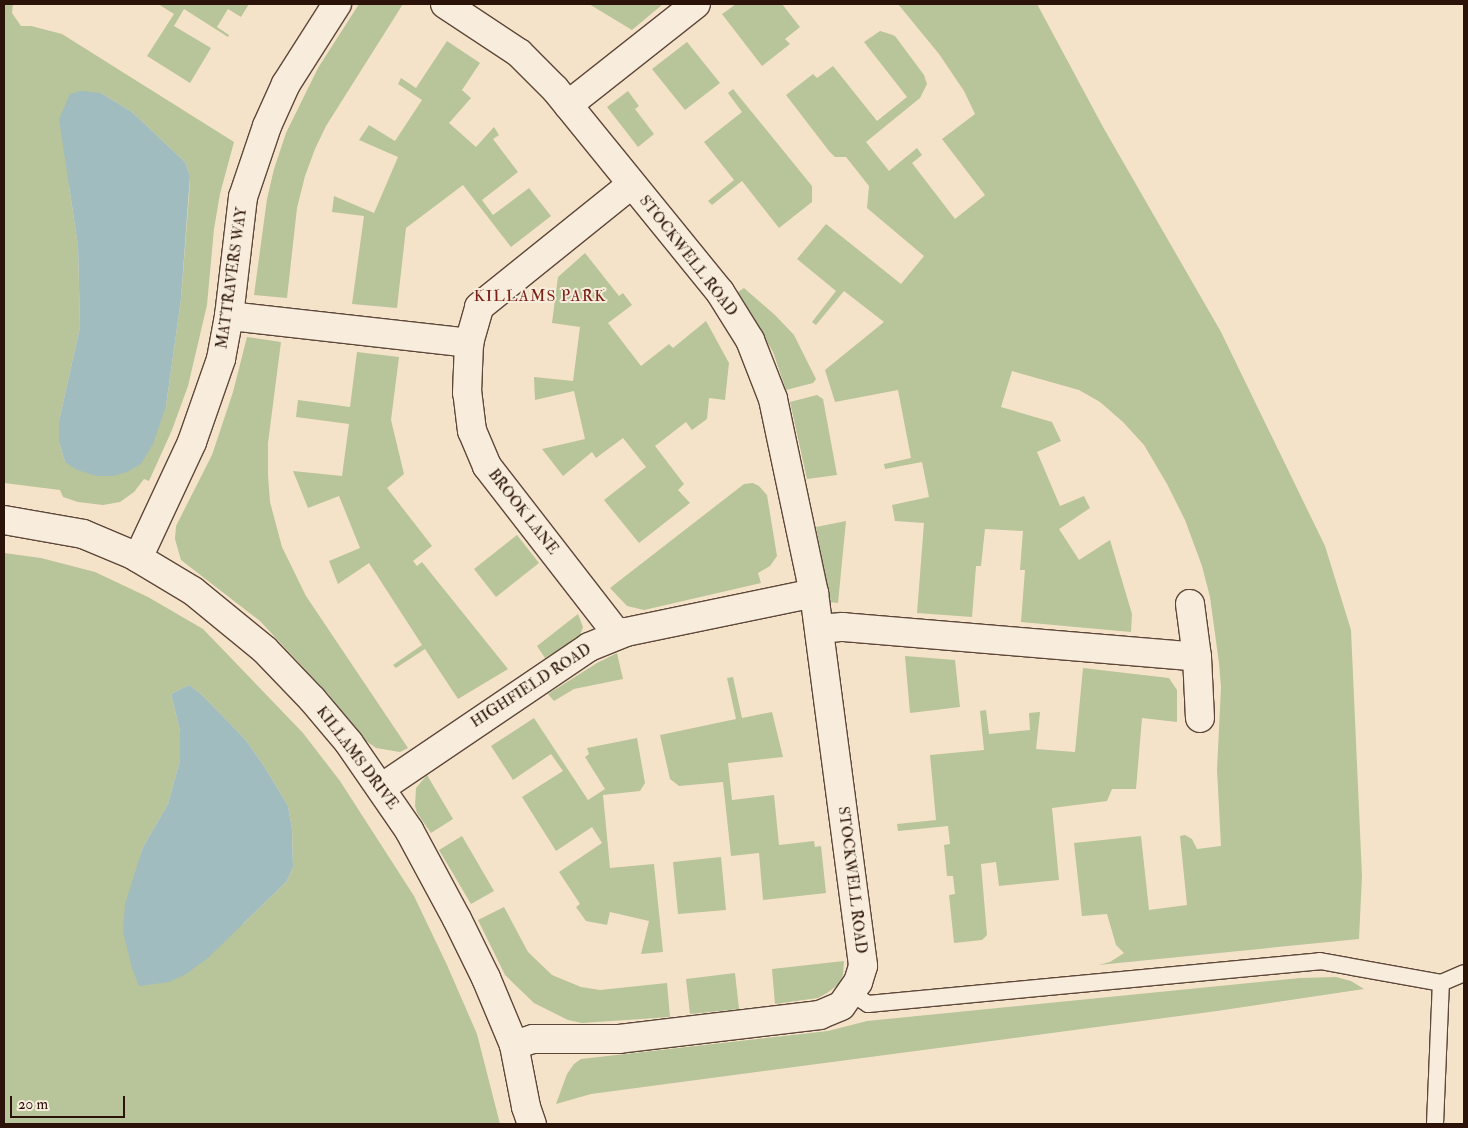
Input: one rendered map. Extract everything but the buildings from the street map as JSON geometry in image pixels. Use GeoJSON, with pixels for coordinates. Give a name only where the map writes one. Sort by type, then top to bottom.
{"type":"FeatureCollection","features":[{"type":"Feature","properties":{"kind":"street","name":"MATTRAVERS WAY"},"geometry":{"type":"LineString","coordinates":[[138,558],[192,442],[221,359],[229,316],[243,197],[267,126],[286,84],[337,4]]}},
{"type":"Feature","properties":{"kind":"street","name":"STOCKWELL ROAD"},"geometry":{"type":"LineString","coordinates":[[445,4],[519,53],[568,105],[725,300],[750,340],[773,398],[814,593],[863,966],[851,993],[841,1006],[820,1015],[619,1039],[533,1039],[514,1044]]}},
{"type":"Feature","properties":{"kind":"street"},"geometry":{"type":"LineString","coordinates":[[568,105],[696,4]]}},
{"type":"Feature","properties":{"kind":"street","name":"BROOK LANE"},"geometry":{"type":"LineString","coordinates":[[618,635],[487,466],[472,431],[468,402],[469,343],[479,307],[632,184]]}},
{"type":"Feature","properties":{"kind":"street"},"geometry":{"type":"LineString","coordinates":[[229,316],[469,343]]}},
{"type":"Feature","properties":{"kind":"street","name":"KILLAMS DRIVE"},"geometry":{"type":"LineString","coordinates":[[13,521],[83,534],[138,558],[193,591],[265,650],[337,729],[409,830],[457,919],[486,978],[514,1044],[526,1107],[532,1124]]}},
{"type":"Feature","properties":{"kind":"street","name":"HIGHFIELD ROAD"},"geometry":{"type":"LineString","coordinates":[[380,788],[392,778],[589,647],[618,635],[814,593]]}},
{"type":"Feature","properties":{"kind":"street"},"geometry":{"type":"LineString","coordinates":[[1190,604],[1197,657],[1200,718]]}},
{"type":"Feature","properties":{"kind":"street"},"geometry":{"type":"LineString","coordinates":[[819,629],[843,627],[1197,657]]}},
{"type":"Feature","properties":{"kind":"lane"},"geometry":{"type":"LineString","coordinates":[[851,993],[868,1004],[1320,961],[1441,983],[1464,973]]}},
{"type":"Feature","properties":{"kind":"lane"},"geometry":{"type":"LineString","coordinates":[[1435,1124],[1441,983]]}},
{"type":"Feature","properties":{"kind":"green space"},"geometry":{"type":"Polygon","coordinates":[[[4,4],[13,4],[12,13],[21,26],[31,26],[62,34],[234,142],[220,194],[214,229],[207,305],[188,386],[172,430],[149,481],[144,479],[134,492],[120,502],[103,505],[78,502],[63,497],[60,490],[4,483],[4,4]],[[101,93],[69,186],[78,246],[80,327],[59,421],[59,442],[65,462],[166,406],[181,299],[190,176],[185,162],[132,112],[101,93]]]}},
{"type":"Feature","properties":{"kind":"green space"},"geometry":{"type":"Polygon","coordinates":[[[158,4],[249,4],[241,17],[228,9],[217,27],[229,35],[228,37],[184,9],[174,26],[211,48],[190,83],[147,56],[174,14],[158,4]]]}},
{"type":"Feature","properties":{"kind":"green space"},"geometry":{"type":"Polygon","coordinates":[[[359,4],[403,4],[326,126],[315,149],[305,176],[297,208],[287,298],[254,295],[267,199],[274,169],[286,133],[318,68],[359,4]]]}},
{"type":"Feature","properties":{"kind":"green space"},"geometry":{"type":"Polygon","coordinates":[[[589,4],[663,4],[632,30],[589,4]]]}},
{"type":"Feature","properties":{"kind":"green space"},"geometry":{"type":"Polygon","coordinates":[[[736,4],[782,4],[800,27],[785,39],[790,44],[762,66],[722,14],[736,4]]]}},
{"type":"Feature","properties":{"kind":"green space"},"geometry":{"type":"Polygon","coordinates":[[[898,4],[1037,4],[1103,127],[1221,332],[1325,546],[1351,630],[1362,876],[1359,939],[1098,965],[1110,962],[1124,953],[1116,945],[1107,914],[1082,916],[1074,843],[1141,836],[1149,910],[1187,905],[1180,836],[1185,835],[1192,839],[1197,849],[1221,846],[1217,770],[1221,687],[1210,597],[1202,566],[1185,520],[1144,445],[1123,422],[1100,402],[1079,390],[1012,371],[1001,407],[1052,422],[1061,441],[1037,452],[1060,506],[1084,496],[1090,508],[1059,529],[1079,560],[1110,540],[1132,614],[1131,632],[1021,622],[1025,570],[1020,570],[1023,531],[985,529],[981,566],[976,566],[972,617],[917,613],[924,523],[895,521],[892,505],[929,497],[922,462],[885,469],[884,464],[911,458],[898,390],[835,402],[825,370],[884,322],[844,291],[816,325],[812,322],[836,291],[797,259],[826,224],[901,284],[924,256],[867,208],[869,186],[846,157],[835,157],[829,151],[786,95],[813,74],[817,78],[833,66],[877,121],[907,97],[864,42],[880,31],[895,36],[924,75],[927,84],[920,98],[866,142],[889,171],[917,148],[922,155],[912,163],[955,219],[985,195],[942,139],[975,114],[964,91],[939,54],[898,4]]]}},
{"type":"Feature","properties":{"kind":"green space"},"geometry":{"type":"Polygon","coordinates":[[[447,41],[480,63],[462,90],[471,98],[449,123],[476,147],[494,127],[499,135],[493,139],[518,172],[482,200],[493,215],[529,188],[551,216],[511,247],[463,185],[406,228],[397,308],[352,304],[364,216],[332,212],[334,196],[374,213],[398,157],[359,140],[369,125],[395,141],[422,100],[398,84],[401,78],[416,88],[447,41]]]}},
{"type":"Feature","properties":{"kind":"green space"},"geometry":{"type":"Polygon","coordinates":[[[687,42],[720,83],[685,110],[652,69],[687,42]]]}},
{"type":"Feature","properties":{"kind":"green space"},"geometry":{"type":"Polygon","coordinates":[[[733,89],[812,186],[812,202],[779,228],[742,181],[712,205],[708,201],[734,180],[704,142],[742,112],[728,93],[733,89]]]}},
{"type":"Feature","properties":{"kind":"green space"},"geometry":{"type":"Polygon","coordinates":[[[628,91],[639,106],[635,109],[654,134],[638,147],[607,107],[628,91]]]}},
{"type":"Feature","properties":{"kind":"green space"},"geometry":{"type":"Polygon","coordinates":[[[585,253],[619,296],[623,293],[632,305],[608,323],[641,366],[669,344],[673,348],[706,321],[729,363],[725,400],[709,398],[707,419],[692,430],[686,422],[655,446],[684,484],[678,490],[690,503],[639,543],[604,500],[646,467],[623,438],[596,458],[592,452],[563,476],[542,449],[585,439],[574,391],[535,400],[534,377],[573,381],[580,327],[552,323],[558,277],[585,253]]]}},
{"type":"Feature","properties":{"kind":"green space"},"geometry":{"type":"Polygon","coordinates":[[[744,288],[775,315],[794,335],[816,379],[813,383],[786,390],[773,352],[738,292],[744,288]]]}},
{"type":"Feature","properties":{"kind":"green space"},"geometry":{"type":"Polygon","coordinates":[[[247,337],[281,342],[268,443],[268,475],[270,502],[282,547],[306,596],[408,748],[400,752],[376,748],[366,741],[329,695],[260,621],[181,560],[175,539],[176,526],[212,455],[233,392],[247,337]]]}},
{"type":"Feature","properties":{"kind":"green space"},"geometry":{"type":"Polygon","coordinates":[[[357,352],[399,357],[391,420],[404,474],[387,488],[432,546],[413,561],[417,566],[422,562],[508,669],[458,699],[425,649],[396,668],[393,665],[422,645],[369,563],[338,584],[329,561],[360,548],[339,496],[308,508],[293,471],[342,476],[349,424],[296,417],[298,400],[350,407],[357,352]]]}},
{"type":"Feature","properties":{"kind":"green space"},"geometry":{"type":"Polygon","coordinates":[[[817,395],[823,399],[837,475],[807,479],[790,402],[817,395]]]}},
{"type":"Feature","properties":{"kind":"green space"},"geometry":{"type":"Polygon","coordinates":[[[753,483],[759,486],[767,495],[777,556],[770,566],[758,573],[761,583],[644,610],[627,606],[610,588],[744,484],[753,483]]]}},
{"type":"Feature","properties":{"kind":"green space"},"geometry":{"type":"Polygon","coordinates":[[[846,521],[838,603],[830,602],[816,527],[846,521]]]}},
{"type":"Feature","properties":{"kind":"green space"},"geometry":{"type":"Polygon","coordinates":[[[517,535],[539,563],[496,597],[474,569],[517,535]]]}},
{"type":"Feature","properties":{"kind":"green space"},"geometry":{"type":"Polygon","coordinates":[[[4,553],[41,558],[95,572],[148,597],[203,629],[303,733],[340,781],[414,896],[477,1034],[500,1124],[4,1124],[4,553]],[[189,685],[171,694],[180,731],[180,760],[168,804],[143,847],[136,872],[243,924],[287,881],[293,867],[292,829],[288,806],[245,739],[201,694],[189,685]]]}},
{"type":"Feature","properties":{"kind":"green space"},"geometry":{"type":"Polygon","coordinates":[[[578,614],[583,627],[579,638],[545,658],[537,646],[578,614]]]}},
{"type":"Feature","properties":{"kind":"green space"},"geometry":{"type":"Polygon","coordinates":[[[617,653],[623,679],[574,689],[554,701],[548,694],[597,663],[617,653]]]}},
{"type":"Feature","properties":{"kind":"green space"},"geometry":{"type":"Polygon","coordinates":[[[905,656],[955,660],[960,707],[910,713],[905,656]]]}},
{"type":"Feature","properties":{"kind":"green space"},"geometry":{"type":"Polygon","coordinates":[[[1083,668],[1169,678],[1177,690],[1177,722],[1142,718],[1136,789],[1112,789],[1107,801],[1052,808],[1059,880],[999,886],[996,862],[981,864],[987,935],[982,940],[954,943],[949,895],[955,894],[953,876],[947,876],[944,845],[950,844],[948,826],[898,831],[897,824],[936,820],[930,755],[984,750],[980,711],[986,710],[989,734],[1030,730],[1029,713],[1040,712],[1036,749],[1075,752],[1083,668]]]}},
{"type":"Feature","properties":{"kind":"green space"},"geometry":{"type":"Polygon","coordinates":[[[733,677],[742,718],[772,712],[783,757],[728,763],[732,800],[774,795],[779,845],[814,841],[815,847],[821,846],[826,893],[763,900],[759,853],[731,856],[723,782],[679,786],[670,779],[660,735],[736,719],[727,678],[733,677]]]}},
{"type":"Feature","properties":{"kind":"green space"},"geometry":{"type":"Polygon","coordinates":[[[534,718],[588,800],[605,789],[585,757],[589,754],[587,748],[637,738],[645,783],[640,791],[603,795],[610,868],[654,864],[663,952],[641,954],[649,921],[610,912],[607,925],[586,921],[576,907],[580,904],[559,872],[602,843],[592,827],[556,851],[522,797],[563,771],[551,754],[513,780],[491,746],[534,718]]]}},
{"type":"Feature","properties":{"kind":"green space"},"geometry":{"type":"Polygon","coordinates":[[[427,775],[453,819],[431,833],[417,813],[415,806],[416,788],[427,775]]]}},
{"type":"Feature","properties":{"kind":"green space"},"geometry":{"type":"Polygon","coordinates":[[[462,836],[494,891],[471,904],[439,850],[462,836]]]}},
{"type":"Feature","properties":{"kind":"green space"},"geometry":{"type":"Polygon","coordinates":[[[721,857],[726,910],[678,914],[673,862],[721,857]]]}},
{"type":"Feature","properties":{"kind":"green space"},"geometry":{"type":"Polygon","coordinates":[[[504,907],[528,952],[552,975],[581,987],[600,990],[667,983],[670,1017],[582,1023],[568,1020],[534,1003],[505,975],[478,920],[504,907]]]}},
{"type":"Feature","properties":{"kind":"green space"},"geometry":{"type":"Polygon","coordinates":[[[844,961],[843,975],[839,984],[827,993],[818,998],[775,1004],[772,969],[844,961]]]}},
{"type":"Feature","properties":{"kind":"green space"},"geometry":{"type":"Polygon","coordinates":[[[735,973],[739,1009],[690,1014],[686,979],[735,973]]]}},
{"type":"Feature","properties":{"kind":"green space"},"geometry":{"type":"Polygon","coordinates":[[[1336,977],[1351,981],[1364,989],[1217,1011],[591,1094],[556,1104],[567,1074],[574,1064],[581,1059],[828,1031],[867,1021],[1300,978],[1336,977]]]}},
{"type":"Feature","properties":{"kind":"water"},"geometry":{"type":"Polygon","coordinates":[[[81,91],[101,93],[132,112],[185,162],[190,176],[181,299],[166,406],[153,444],[141,464],[127,472],[113,476],[97,476],[77,470],[65,462],[59,442],[59,421],[80,327],[78,246],[59,119],[70,94],[81,91]]]}},
{"type":"Feature","properties":{"kind":"water"},"geometry":{"type":"Polygon","coordinates":[[[189,685],[201,694],[245,739],[288,806],[292,829],[293,867],[287,881],[208,958],[186,974],[169,982],[139,986],[132,968],[123,932],[125,904],[143,847],[168,804],[180,760],[180,731],[171,694],[189,685]]]}},
{"type":"Feature","properties":{"kind":"district","name":"KILLAMS PARK"},"geometry":{"type":"Point","coordinates":[540,296]}}]}
